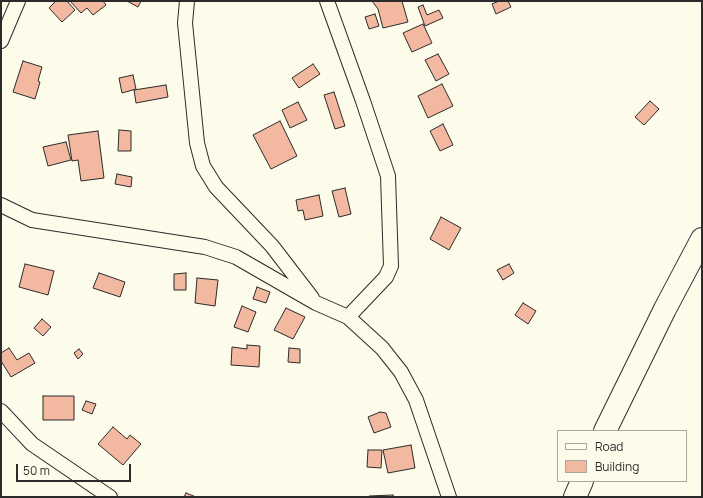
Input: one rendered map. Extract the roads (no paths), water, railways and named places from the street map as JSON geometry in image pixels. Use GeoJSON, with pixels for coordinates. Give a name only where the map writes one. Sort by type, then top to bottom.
{"type":"FeatureCollection","features":[{"type":"Feature","properties":{"kind":"main road"},"geometry":{"type":"LineString","coordinates":[[606,430],[702,239]]}},
{"type":"Feature","properties":{"kind":"main road"},"geometry":{"type":"LineString","coordinates":[[575,497],[582,482]]}},
{"type":"Feature","properties":{"kind":"street"},"geometry":{"type":"LineString","coordinates":[[1,41],[18,1]]}},
{"type":"Feature","properties":{"kind":"street"},"geometry":{"type":"LineString","coordinates":[[187,1],[185,23],[197,143],[203,166],[216,187],[272,246],[316,303]]}},
{"type":"Feature","properties":{"kind":"street"},"geometry":{"type":"LineString","coordinates":[[327,1],[388,176],[391,266],[386,277],[348,317]]}},
{"type":"Feature","properties":{"kind":"street"},"geometry":{"type":"LineString","coordinates":[[1,205],[32,220],[205,247],[236,256],[316,303],[348,317],[382,348],[401,372],[416,400],[449,497]]}},
{"type":"Feature","properties":{"kind":"street"},"geometry":{"type":"LineString","coordinates":[[1,411],[32,444],[110,497]]}}]}
